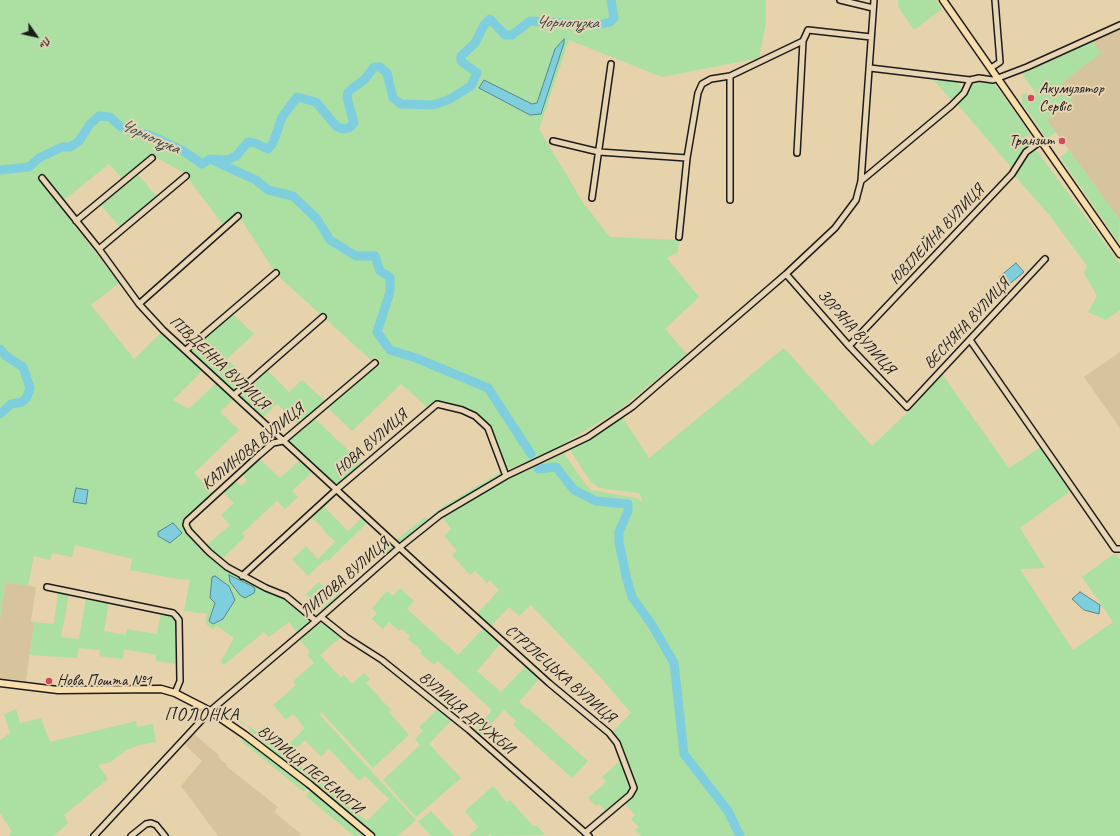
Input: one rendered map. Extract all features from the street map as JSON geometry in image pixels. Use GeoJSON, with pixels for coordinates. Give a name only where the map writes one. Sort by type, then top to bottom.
{"type":"FeatureCollection","features":[{"type":"Feature","properties":{"kind":"main road"},"geometry":{"type":"LineString","coordinates":[[943,0],[1120,254]]}},
{"type":"Feature","properties":{"kind":"main road","name":"ВУЛИЦЯ ПЕРЕМОГИ"},"geometry":{"type":"LineString","coordinates":[[0,683],[58,690],[161,689],[176,693],[210,711],[286,766],[371,836]]}},
{"type":"Feature","properties":{"kind":"street"},"geometry":{"type":"LineString","coordinates":[[840,0],[873,8]]}},
{"type":"Feature","properties":{"kind":"street","name":"ЛИПОВА ВУЛИЦЯ"},"geometry":{"type":"LineString","coordinates":[[94,836],[210,711],[321,617],[400,547],[440,515],[506,476],[588,437],[632,407],[786,274],[835,228],[856,200],[861,181],[874,0]]}},
{"type":"Feature","properties":{"kind":"street"},"geometry":{"type":"LineString","coordinates":[[991,68],[1000,62],[995,0]]}},
{"type":"Feature","properties":{"kind":"street"},"geometry":{"type":"LineString","coordinates":[[870,68],[970,80],[979,78],[993,80],[1027,67],[1120,25]]}},
{"type":"Feature","properties":{"kind":"street"},"geometry":{"type":"LineString","coordinates":[[797,153],[802,41],[808,30],[871,37]]}},
{"type":"Feature","properties":{"kind":"street"},"geometry":{"type":"LineString","coordinates":[[679,236],[687,158],[698,93],[702,84],[711,79],[730,76],[802,41]]}},
{"type":"Feature","properties":{"kind":"street"},"geometry":{"type":"LineString","coordinates":[[592,198],[611,64]]}},
{"type":"Feature","properties":{"kind":"street"},"geometry":{"type":"LineString","coordinates":[[730,76],[730,200]]}},
{"type":"Feature","properties":{"kind":"street"},"geometry":{"type":"LineString","coordinates":[[861,181],[951,106],[964,93],[970,80]]}},
{"type":"Feature","properties":{"kind":"street","name":"ЮВІЛЕЙНА ВУЛИЦЯ"},"geometry":{"type":"LineString","coordinates":[[849,346],[1012,174],[1026,152],[1041,140]]}},
{"type":"Feature","properties":{"kind":"street"},"geometry":{"type":"LineString","coordinates":[[553,141],[599,152],[687,158]]}},
{"type":"Feature","properties":{"kind":"street"},"geometry":{"type":"LineString","coordinates":[[76,221],[152,158]]}},
{"type":"Feature","properties":{"kind":"street"},"geometry":{"type":"LineString","coordinates":[[99,249],[186,176]]}},
{"type":"Feature","properties":{"kind":"street","name":"ПІВДЕННА ВУЛИЦЯ"},"geometry":{"type":"LineString","coordinates":[[42,178],[99,249],[139,304],[163,330],[400,547]]}},
{"type":"Feature","properties":{"kind":"street"},"geometry":{"type":"LineString","coordinates":[[139,304],[238,216]]}},
{"type":"Feature","properties":{"kind":"street","name":"ВЕСНЯНА ВУЛИЦЯ"},"geometry":{"type":"LineString","coordinates":[[907,407],[1045,259]]}},
{"type":"Feature","properties":{"kind":"street"},"geometry":{"type":"LineString","coordinates":[[186,350],[276,273]]}},
{"type":"Feature","properties":{"kind":"street","name":"ЗОРЯНА ВУЛИЦЯ"},"geometry":{"type":"LineString","coordinates":[[786,274],[849,346],[907,407]]}},
{"type":"Feature","properties":{"kind":"street"},"geometry":{"type":"LineString","coordinates":[[234,395],[323,317]]}},
{"type":"Feature","properties":{"kind":"street"},"geometry":{"type":"LineString","coordinates":[[970,340],[1115,549],[1120,549]]}},
{"type":"Feature","properties":{"kind":"street","name":"КАЛИНОВА ВУЛИЦЯ"},"geometry":{"type":"LineString","coordinates":[[316,621],[286,596],[226,567],[209,552],[186,525],[187,521],[273,443],[283,441],[375,363]]}},
{"type":"Feature","properties":{"kind":"street","name":"НОВА ВУЛИЦЯ"},"geometry":{"type":"LineString","coordinates":[[242,576],[337,489],[437,404],[462,410],[476,416],[488,428],[506,476]]}},
{"type":"Feature","properties":{"kind":"street","name":"СТРІЛЕЦЬКА ВУЛИЦЯ"},"geometry":{"type":"LineString","coordinates":[[400,547],[549,683],[609,733],[617,743],[634,788],[630,795],[587,834]]}},
{"type":"Feature","properties":{"kind":"street"},"geometry":{"type":"LineString","coordinates":[[47,587],[172,613],[176,616],[179,620],[180,681],[176,693]]}},
{"type":"Feature","properties":{"kind":"street","name":"ВУЛИЦЯ ДРУЖБИ"},"geometry":{"type":"LineString","coordinates":[[321,617],[346,637],[382,660],[462,725],[587,834]]}},
{"type":"Feature","properties":{"kind":"street"},"geometry":{"type":"LineString","coordinates":[[131,836],[146,824],[151,823],[156,825],[165,836]]}},
{"type":"Feature","properties":{"kind":"shaded area"},"geometry":{"type":"Polygon","coordinates":[[[1120,28],[1120,220],[1047,120],[1073,101],[1061,84],[1100,53],[1092,41],[1120,28]]]}},
{"type":"Feature","properties":{"kind":"shaded area"},"geometry":{"type":"Polygon","coordinates":[[[1120,352],[1120,428],[1084,377],[1120,352]]]}},
{"type":"Feature","properties":{"kind":"shaded area"},"geometry":{"type":"Polygon","coordinates":[[[5,582],[36,587],[31,621],[34,622],[26,681],[0,678],[0,620],[5,582]]]}},
{"type":"Feature","properties":{"kind":"shaded area"},"geometry":{"type":"Polygon","coordinates":[[[193,733],[219,755],[218,757],[227,765],[226,766],[278,807],[274,812],[301,834],[299,836],[218,836],[181,786],[202,761],[183,743],[193,733]]]}},
{"type":"Feature","properties":{"kind":"green space"},"geometry":{"type":"Polygon","coordinates":[[[0,0],[766,0],[766,23],[759,58],[662,77],[569,40],[539,129],[584,204],[610,237],[679,240],[678,252],[667,258],[699,297],[665,329],[687,354],[619,410],[552,451],[506,470],[491,427],[477,414],[463,407],[443,401],[435,401],[427,407],[401,384],[352,431],[327,407],[381,361],[376,357],[372,361],[277,275],[237,213],[223,225],[184,173],[152,155],[123,179],[109,164],[63,201],[41,173],[37,177],[119,283],[91,305],[134,359],[161,333],[203,370],[173,400],[189,409],[216,383],[234,399],[220,412],[239,430],[194,473],[212,493],[188,516],[185,525],[208,553],[285,598],[310,618],[310,622],[298,633],[289,622],[269,637],[264,632],[224,665],[221,661],[234,638],[217,626],[213,629],[206,624],[207,614],[184,611],[190,580],[130,570],[132,559],[75,545],[72,557],[52,553],[50,560],[34,556],[28,586],[5,582],[0,620],[0,0]],[[222,582],[209,621],[229,586],[222,582]]]}},
{"type":"Feature","properties":{"kind":"green space"},"geometry":{"type":"Polygon","coordinates":[[[898,0],[936,0],[942,9],[914,30],[898,6],[898,0]]]}},
{"type":"Feature","properties":{"kind":"green space"},"geometry":{"type":"Polygon","coordinates":[[[1092,41],[1101,53],[1061,84],[1073,101],[1047,120],[1056,132],[1047,139],[1022,103],[1022,96],[1026,92],[1031,99],[1037,95],[1022,74],[1092,41]]]}},
{"type":"Feature","properties":{"kind":"green space"},"geometry":{"type":"Polygon","coordinates":[[[933,79],[955,80],[960,86],[962,92],[952,101],[933,79]]]}},
{"type":"Feature","properties":{"kind":"green space"},"geometry":{"type":"Polygon","coordinates":[[[982,81],[994,83],[1030,134],[1024,138],[1030,145],[1024,150],[1012,168],[957,104],[966,94],[971,85],[982,81]]]}},
{"type":"Feature","properties":{"kind":"green space"},"geometry":{"type":"Polygon","coordinates":[[[1035,148],[1120,264],[1120,310],[1106,320],[1088,312],[1097,296],[1084,273],[1087,266],[1050,216],[1015,176],[1028,154],[1035,148]]]}},
{"type":"Feature","properties":{"kind":"green space"},"geometry":{"type":"Polygon","coordinates":[[[1069,150],[1120,220],[1119,243],[1060,157],[1069,150]]]}},
{"type":"Feature","properties":{"kind":"green space"},"geometry":{"type":"Polygon","coordinates":[[[137,173],[156,196],[120,227],[100,204],[137,173]]]}},
{"type":"Feature","properties":{"kind":"green space"},"geometry":{"type":"Polygon","coordinates":[[[233,314],[254,334],[227,359],[248,379],[233,391],[191,351],[233,314]]]}},
{"type":"Feature","properties":{"kind":"green space"},"geometry":{"type":"Polygon","coordinates":[[[784,348],[872,446],[908,412],[942,374],[1009,468],[1042,446],[1072,490],[1020,528],[1045,568],[1020,569],[1073,650],[1113,622],[1082,577],[1115,553],[1120,560],[1120,836],[641,836],[635,830],[639,827],[631,819],[635,815],[623,802],[636,785],[619,739],[612,732],[631,713],[601,678],[531,605],[519,616],[509,607],[491,626],[477,614],[499,590],[490,580],[487,583],[475,571],[470,575],[452,555],[457,551],[444,536],[451,529],[443,518],[507,479],[564,453],[591,490],[636,498],[643,502],[639,493],[599,488],[591,482],[570,450],[623,418],[649,458],[784,348]]]}},
{"type":"Feature","properties":{"kind":"green space"},"geometry":{"type":"Polygon","coordinates":[[[268,371],[289,392],[302,380],[325,401],[298,424],[277,404],[262,418],[239,397],[268,371]]]}},
{"type":"Feature","properties":{"kind":"green space"},"geometry":{"type":"Polygon","coordinates":[[[314,418],[363,464],[337,485],[287,441],[314,418]]]}},
{"type":"Feature","properties":{"kind":"green space"},"geometry":{"type":"Polygon","coordinates":[[[259,458],[280,478],[299,461],[312,472],[292,491],[298,497],[285,509],[277,501],[242,533],[245,537],[222,559],[239,573],[210,552],[190,530],[188,521],[216,496],[217,497],[189,521],[189,524],[207,545],[230,525],[221,515],[234,503],[223,492],[235,480],[241,486],[247,481],[242,474],[259,458]]]}},
{"type":"Feature","properties":{"kind":"green space"},"geometry":{"type":"Polygon","coordinates":[[[501,472],[502,476],[403,542],[396,540],[425,517],[428,519],[445,505],[501,472]]]}},
{"type":"Feature","properties":{"kind":"green space"},"geometry":{"type":"Polygon","coordinates":[[[335,492],[338,492],[394,544],[394,548],[384,557],[381,555],[392,545],[368,522],[328,561],[326,559],[308,576],[292,559],[306,546],[318,559],[335,542],[311,516],[335,492]],[[337,495],[324,507],[348,531],[363,517],[340,495],[337,495]]]}},
{"type":"Feature","properties":{"kind":"green space"},"geometry":{"type":"Polygon","coordinates":[[[265,557],[249,574],[249,571],[265,557]]]}},
{"type":"Feature","properties":{"kind":"green space"},"geometry":{"type":"Polygon","coordinates":[[[249,574],[250,576],[287,594],[311,612],[304,603],[310,598],[306,594],[319,582],[331,595],[313,613],[317,614],[339,592],[341,594],[321,613],[313,616],[287,595],[249,577],[249,574]]]}},
{"type":"Feature","properties":{"kind":"green space"},"geometry":{"type":"Polygon","coordinates":[[[400,588],[414,601],[407,609],[458,655],[484,628],[501,643],[477,671],[501,692],[526,666],[540,678],[519,702],[527,709],[528,708],[588,761],[572,778],[513,725],[516,721],[504,710],[480,736],[474,731],[492,710],[438,661],[434,665],[420,653],[422,651],[408,639],[410,636],[402,629],[399,631],[389,622],[383,629],[372,619],[377,613],[372,608],[387,591],[393,596],[400,588]]]}},
{"type":"Feature","properties":{"kind":"green space"},"geometry":{"type":"Polygon","coordinates":[[[58,592],[69,594],[61,637],[79,639],[86,598],[109,602],[104,631],[126,635],[127,629],[157,634],[161,613],[172,615],[176,620],[176,664],[156,661],[156,655],[124,649],[123,659],[99,656],[100,650],[79,648],[77,658],[30,655],[34,622],[54,624],[58,592]]]}},
{"type":"Feature","properties":{"kind":"green space"},"geometry":{"type":"Polygon","coordinates":[[[323,621],[342,636],[320,655],[341,678],[344,675],[352,684],[364,673],[370,679],[366,683],[391,710],[389,712],[409,735],[373,768],[321,712],[319,714],[416,820],[398,836],[376,836],[270,750],[258,736],[251,732],[250,728],[223,711],[220,707],[283,750],[305,728],[293,714],[286,720],[273,705],[296,685],[293,681],[314,663],[307,655],[310,652],[300,640],[323,621]],[[305,740],[289,756],[367,821],[389,799],[365,776],[359,781],[329,749],[321,757],[305,740]]]}},
{"type":"Feature","properties":{"kind":"green space"},"geometry":{"type":"Polygon","coordinates":[[[16,709],[20,723],[41,718],[50,742],[136,721],[137,727],[153,724],[156,742],[140,745],[126,750],[111,762],[98,765],[108,779],[64,815],[68,823],[54,836],[10,836],[9,834],[12,832],[0,813],[0,740],[10,733],[4,714],[16,709]]]}},
{"type":"Feature","properties":{"kind":"green space"},"geometry":{"type":"Polygon","coordinates":[[[438,709],[451,721],[429,744],[461,778],[416,817],[383,780],[420,745],[415,739],[423,731],[419,727],[438,709]]]}},
{"type":"Feature","properties":{"kind":"green space"},"geometry":{"type":"Polygon","coordinates":[[[243,739],[308,787],[304,792],[241,741],[243,739]]]}},
{"type":"Feature","properties":{"kind":"green space"},"geometry":{"type":"Polygon","coordinates":[[[623,758],[633,785],[632,792],[587,829],[606,812],[599,804],[596,806],[588,798],[606,782],[602,777],[623,758]]]}},
{"type":"Feature","properties":{"kind":"green space"},"geometry":{"type":"Polygon","coordinates":[[[493,786],[507,802],[510,800],[533,826],[536,825],[545,835],[492,836],[490,834],[488,836],[469,836],[478,827],[465,811],[493,786]]]}},
{"type":"Feature","properties":{"kind":"green space"},"geometry":{"type":"Polygon","coordinates":[[[311,790],[366,836],[354,836],[306,796],[311,790]]]}},
{"type":"Feature","properties":{"kind":"green space"},"geometry":{"type":"Polygon","coordinates":[[[431,811],[454,836],[431,836],[418,822],[431,811]]]}},
{"type":"Feature","properties":{"kind":"water"},"geometry":{"type":"Polygon","coordinates":[[[564,39],[541,114],[530,115],[479,88],[484,80],[532,104],[537,103],[555,49],[564,39]]]}},
{"type":"Feature","properties":{"kind":"water"},"geometry":{"type":"Polygon","coordinates":[[[1016,263],[1024,272],[1007,286],[999,277],[1016,263]]]}},
{"type":"Feature","properties":{"kind":"water"},"geometry":{"type":"Polygon","coordinates":[[[76,488],[88,490],[86,504],[73,502],[76,488]]]}},
{"type":"Feature","properties":{"kind":"water"},"geometry":{"type":"Polygon","coordinates":[[[173,523],[182,533],[170,543],[158,536],[158,532],[173,523]]]}},
{"type":"Feature","properties":{"kind":"water"},"geometry":{"type":"Polygon","coordinates":[[[229,575],[254,587],[254,593],[245,598],[240,595],[230,582],[229,575]]]}},
{"type":"Feature","properties":{"kind":"water"},"geometry":{"type":"Polygon","coordinates":[[[215,576],[229,586],[235,600],[223,619],[213,624],[209,621],[215,603],[210,598],[212,577],[215,576]]]}},
{"type":"Feature","properties":{"kind":"water"},"geometry":{"type":"Polygon","coordinates":[[[1080,592],[1100,605],[1099,614],[1084,610],[1072,599],[1080,592]]]}},
{"type":"Feature","properties":{"kind":"waterway","name":"Чорногузка"},"geometry":{"type":"LineString","coordinates":[[0,170],[29,167],[39,158],[62,147],[70,147],[79,141],[90,124],[99,116],[110,117],[121,127],[152,136],[182,150],[202,164],[210,159],[227,160],[236,156],[248,142],[255,143],[268,149],[273,143],[282,117],[297,97],[316,102],[336,126],[343,129],[349,128],[354,123],[347,98],[348,92],[365,79],[374,67],[380,67],[387,73],[393,98],[401,104],[433,105],[448,100],[471,86],[477,73],[461,61],[461,56],[475,43],[484,25],[490,19],[505,35],[512,35],[530,21],[598,25],[610,22],[614,18],[611,0]]}},
{"type":"Feature","properties":{"kind":"waterway"},"geometry":{"type":"LineString","coordinates":[[214,161],[256,180],[268,190],[293,196],[317,219],[330,240],[356,256],[375,256],[380,271],[390,277],[390,292],[377,332],[390,350],[416,358],[488,388],[531,454]]}},
{"type":"Feature","properties":{"kind":"waterway","name":"Чорногузка"},"geometry":{"type":"LineString","coordinates":[[0,349],[6,356],[23,367],[30,388],[27,397],[22,402],[11,404],[0,414]]}},
{"type":"Feature","properties":{"kind":"waterway"},"geometry":{"type":"LineString","coordinates":[[538,469],[556,467],[574,490],[596,501],[628,504],[628,511],[619,532],[619,542],[626,576],[632,597],[652,625],[674,663],[684,754],[728,811],[740,836]]}},
{"type":"Feature","properties":{"kind":"place","name":"Акумулятор Сервіс"},"geometry":{"type":"Point","coordinates":[1031,98]}},
{"type":"Feature","properties":{"kind":"place","name":"Транзит"},"geometry":{"type":"Point","coordinates":[1062,141]}},
{"type":"Feature","properties":{"kind":"place","name":"Нова Пошта №1"},"geometry":{"type":"Point","coordinates":[49,681]}},
{"type":"Feature","properties":{"kind":"district","name":"ПОЛОНКА"},"geometry":{"type":"Point","coordinates":[202,715]}}]}
